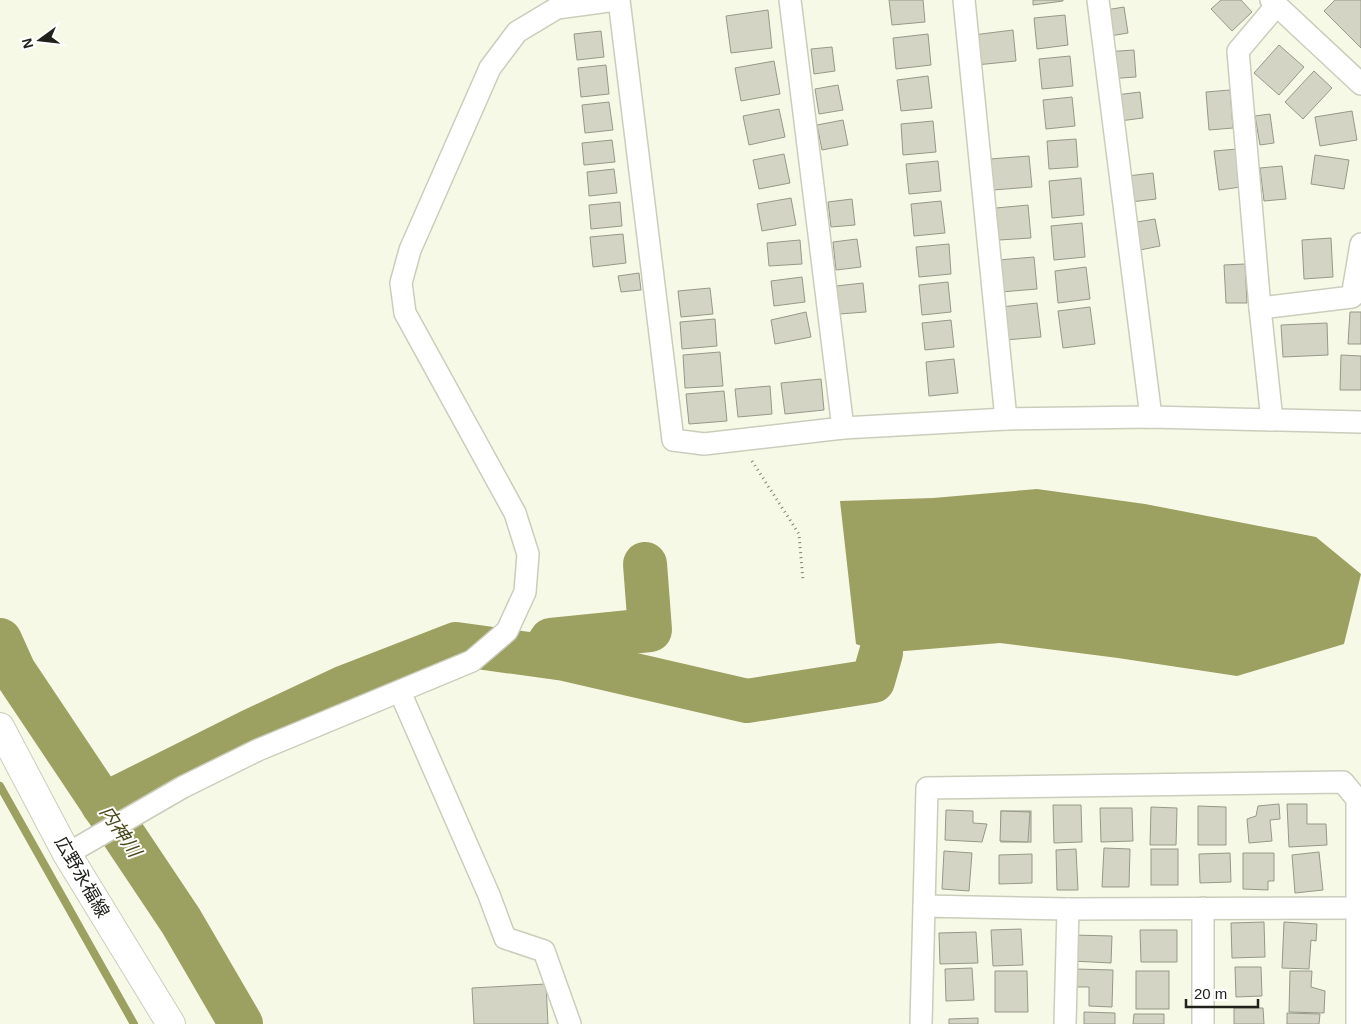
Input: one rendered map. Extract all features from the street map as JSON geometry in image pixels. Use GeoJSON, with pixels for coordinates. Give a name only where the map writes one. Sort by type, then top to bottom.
{"type":"FeatureCollection","features":[{"type":"Feature","properties":{"kind":"main road","name":"広野永福線"},"geometry":{"type":"LineString","coordinates":[[0,726],[75,849],[170,1024]]}},
{"type":"Feature","properties":{"kind":"street"},"geometry":{"type":"LineString","coordinates":[[75,849],[183,787],[258,750],[472,661],[507,631],[525,592],[528,554],[515,513],[405,313],[401,283],[410,250],[490,68],[517,32],[557,8],[617,0],[673,440],[704,444],[843,428],[1006,419],[1150,417],[1361,422]]}},
{"type":"Feature","properties":{"kind":"street"},"geometry":{"type":"LineString","coordinates":[[790,0],[843,428]]}},
{"type":"Feature","properties":{"kind":"street"},"geometry":{"type":"LineString","coordinates":[[964,0],[1006,419]]}},
{"type":"Feature","properties":{"kind":"street"},"geometry":{"type":"LineString","coordinates":[[1098,0],[1150,417]]}},
{"type":"Feature","properties":{"kind":"street"},"geometry":{"type":"LineString","coordinates":[[1272,420],[1260,308],[1238,51],[1274,3],[1361,84]]}},
{"type":"Feature","properties":{"kind":"street"},"geometry":{"type":"LineString","coordinates":[[1260,308],[1352,297],[1361,244]]}},
{"type":"Feature","properties":{"kind":"street"},"geometry":{"type":"LineString","coordinates":[[400,692],[505,938],[544,951],[570,1024]]}},
{"type":"Feature","properties":{"kind":"street"},"geometry":{"type":"LineString","coordinates":[[921,1024],[927,788],[1343,782],[1357,799],[1359,908],[1357,1024]]}},
{"type":"Feature","properties":{"kind":"street"},"geometry":{"type":"LineString","coordinates":[[924,906],[1068,909],[1359,908]]}},
{"type":"Feature","properties":{"kind":"street"},"geometry":{"type":"LineString","coordinates":[[1203,908],[1203,1024]]}},
{"type":"Feature","properties":{"kind":"street"},"geometry":{"type":"LineString","coordinates":[[1065,1024],[1068,909]]}},
{"type":"Feature","properties":{"kind":"path"},"geometry":{"type":"LineString","coordinates":[[738,440],[799,534],[803,581]]}},
{"type":"Feature","properties":{"kind":"shaded area"},"geometry":{"type":"Polygon","coordinates":[[[1037,489],[1145,504],[1316,537],[1361,574],[1344,644],[1237,676],[1000,643],[881,653],[856,644],[840,501],[933,498],[1037,489]]]}},
{"type":"Feature","properties":{"kind":"building"},"geometry":{"type":"Polygon","coordinates":[[[889,0],[923,0],[925,22],[892,25],[889,0]]]}},
{"type":"Feature","properties":{"kind":"building"},"geometry":{"type":"Polygon","coordinates":[[[1033,0],[1063,0],[1063,1],[1033,5],[1033,0]]]}},
{"type":"Feature","properties":{"kind":"building"},"geometry":{"type":"Polygon","coordinates":[[[1221,0],[1241,0],[1252,12],[1232,31],[1211,9],[1221,0]]]}},
{"type":"Feature","properties":{"kind":"building"},"geometry":{"type":"Polygon","coordinates":[[[1335,0],[1361,0],[1361,48],[1324,11],[1335,0]]]}},
{"type":"Feature","properties":{"kind":"building"},"geometry":{"type":"Polygon","coordinates":[[[1124,7],[1128,33],[1104,37],[1100,11],[1124,7]]]}},
{"type":"Feature","properties":{"kind":"building"},"geometry":{"type":"Polygon","coordinates":[[[768,10],[772,48],[731,53],[726,16],[768,10]]]}},
{"type":"Feature","properties":{"kind":"building"},"geometry":{"type":"Polygon","coordinates":[[[1065,15],[1068,45],[1037,49],[1034,18],[1065,15]]]}},
{"type":"Feature","properties":{"kind":"building"},"geometry":{"type":"Polygon","coordinates":[[[1013,30],[1016,61],[976,65],[973,35],[1013,30]]]}},
{"type":"Feature","properties":{"kind":"building"},"geometry":{"type":"Polygon","coordinates":[[[601,31],[604,57],[577,60],[574,34],[601,31]]]}},
{"type":"Feature","properties":{"kind":"building"},"geometry":{"type":"Polygon","coordinates":[[[928,34],[931,65],[896,69],[893,38],[928,34]]]}},
{"type":"Feature","properties":{"kind":"building"},"geometry":{"type":"Polygon","coordinates":[[[1279,45],[1304,67],[1279,95],[1254,73],[1279,45]]]}},
{"type":"Feature","properties":{"kind":"building"},"geometry":{"type":"Polygon","coordinates":[[[832,47],[835,71],[814,74],[811,49],[832,47]]]}},
{"type":"Feature","properties":{"kind":"building"},"geometry":{"type":"Polygon","coordinates":[[[1134,50],[1136,77],[1106,79],[1104,52],[1134,50]]]}},
{"type":"Feature","properties":{"kind":"building"},"geometry":{"type":"Polygon","coordinates":[[[1070,56],[1073,86],[1042,89],[1039,59],[1070,56]]]}},
{"type":"Feature","properties":{"kind":"building"},"geometry":{"type":"Polygon","coordinates":[[[774,61],[780,94],[741,101],[735,68],[774,61]]]}},
{"type":"Feature","properties":{"kind":"building"},"geometry":{"type":"Polygon","coordinates":[[[606,65],[609,94],[581,97],[578,68],[606,65]]]}},
{"type":"Feature","properties":{"kind":"building"},"geometry":{"type":"Polygon","coordinates":[[[1314,71],[1332,88],[1303,119],[1285,102],[1314,71]]]}},
{"type":"Feature","properties":{"kind":"building"},"geometry":{"type":"Polygon","coordinates":[[[928,76],[932,108],[901,111],[897,80],[928,76]]]}},
{"type":"Feature","properties":{"kind":"building"},"geometry":{"type":"Polygon","coordinates":[[[838,85],[843,110],[819,114],[815,89],[838,85]]]}},
{"type":"Feature","properties":{"kind":"building"},"geometry":{"type":"Polygon","coordinates":[[[1230,90],[1233,128],[1209,130],[1206,92],[1230,90]]]}},
{"type":"Feature","properties":{"kind":"building"},"geometry":{"type":"Polygon","coordinates":[[[1140,92],[1143,118],[1112,122],[1108,96],[1140,92]]]}},
{"type":"Feature","properties":{"kind":"building"},"geometry":{"type":"Polygon","coordinates":[[[1072,97],[1075,126],[1046,129],[1043,100],[1072,97]]]}},
{"type":"Feature","properties":{"kind":"building"},"geometry":{"type":"Polygon","coordinates":[[[609,102],[613,130],[585,133],[582,105],[609,102]]]}},
{"type":"Feature","properties":{"kind":"building"},"geometry":{"type":"Polygon","coordinates":[[[779,109],[785,137],[749,145],[743,116],[779,109]]]}},
{"type":"Feature","properties":{"kind":"building"},"geometry":{"type":"Polygon","coordinates":[[[1352,111],[1357,140],[1320,146],[1315,117],[1352,111]]]}},
{"type":"Feature","properties":{"kind":"building"},"geometry":{"type":"Polygon","coordinates":[[[1270,114],[1274,143],[1260,145],[1255,116],[1270,114]]]}},
{"type":"Feature","properties":{"kind":"building"},"geometry":{"type":"Polygon","coordinates":[[[843,120],[848,145],[822,150],[817,125],[843,120]]]}},
{"type":"Feature","properties":{"kind":"building"},"geometry":{"type":"Polygon","coordinates":[[[933,121],[936,152],[903,155],[901,124],[933,121]]]}},
{"type":"Feature","properties":{"kind":"building"},"geometry":{"type":"Polygon","coordinates":[[[1076,139],[1078,167],[1049,169],[1047,141],[1076,139]]]}},
{"type":"Feature","properties":{"kind":"building"},"geometry":{"type":"Polygon","coordinates":[[[612,140],[615,162],[584,165],[582,143],[612,140]]]}},
{"type":"Feature","properties":{"kind":"building"},"geometry":{"type":"Polygon","coordinates":[[[1237,149],[1241,187],[1219,190],[1214,151],[1237,149]]]}},
{"type":"Feature","properties":{"kind":"building"},"geometry":{"type":"Polygon","coordinates":[[[784,154],[790,183],[759,189],[753,160],[784,154]]]}},
{"type":"Feature","properties":{"kind":"building"},"geometry":{"type":"Polygon","coordinates":[[[1315,155],[1349,160],[1344,189],[1311,184],[1315,155]]]}},
{"type":"Feature","properties":{"kind":"building"},"geometry":{"type":"Polygon","coordinates":[[[1029,156],[1032,187],[993,190],[990,159],[1029,156]]]}},
{"type":"Feature","properties":{"kind":"building"},"geometry":{"type":"Polygon","coordinates":[[[938,161],[941,191],[909,194],[906,164],[938,161]]]}},
{"type":"Feature","properties":{"kind":"building"},"geometry":{"type":"Polygon","coordinates":[[[1282,166],[1286,199],[1264,201],[1260,168],[1282,166]]]}},
{"type":"Feature","properties":{"kind":"building"},"geometry":{"type":"Polygon","coordinates":[[[614,169],[617,193],[589,196],[587,172],[614,169]]]}},
{"type":"Feature","properties":{"kind":"building"},"geometry":{"type":"Polygon","coordinates":[[[1153,173],[1156,199],[1122,203],[1119,177],[1153,173]]]}},
{"type":"Feature","properties":{"kind":"building"},"geometry":{"type":"Polygon","coordinates":[[[1081,178],[1084,215],[1052,218],[1049,181],[1081,178]]]}},
{"type":"Feature","properties":{"kind":"building"},"geometry":{"type":"Polygon","coordinates":[[[791,198],[796,225],[762,231],[757,204],[791,198]]]}},
{"type":"Feature","properties":{"kind":"building"},"geometry":{"type":"Polygon","coordinates":[[[852,199],[855,225],[831,227],[828,202],[852,199]]]}},
{"type":"Feature","properties":{"kind":"building"},"geometry":{"type":"Polygon","coordinates":[[[941,201],[945,233],[914,236],[911,204],[941,201]]]}},
{"type":"Feature","properties":{"kind":"building"},"geometry":{"type":"Polygon","coordinates":[[[620,202],[622,226],[591,229],[589,205],[620,202]]]}},
{"type":"Feature","properties":{"kind":"building"},"geometry":{"type":"Polygon","coordinates":[[[1028,205],[1031,238],[999,240],[996,208],[1028,205]]]}},
{"type":"Feature","properties":{"kind":"building"},"geometry":{"type":"Polygon","coordinates":[[[1155,219],[1160,246],[1130,252],[1125,224],[1155,219]]]}},
{"type":"Feature","properties":{"kind":"building"},"geometry":{"type":"Polygon","coordinates":[[[1082,223],[1085,257],[1054,260],[1051,226],[1082,223]]]}},
{"type":"Feature","properties":{"kind":"building"},"geometry":{"type":"Polygon","coordinates":[[[623,234],[626,263],[593,267],[590,237],[623,234]]]}},
{"type":"Feature","properties":{"kind":"building"},"geometry":{"type":"Polygon","coordinates":[[[1331,238],[1333,277],[1304,279],[1302,240],[1331,238]]]}},
{"type":"Feature","properties":{"kind":"building"},"geometry":{"type":"Polygon","coordinates":[[[857,239],[861,267],[836,270],[833,242],[857,239]]]}},
{"type":"Feature","properties":{"kind":"building"},"geometry":{"type":"Polygon","coordinates":[[[800,240],[802,264],[769,266],[767,243],[800,240]]]}},
{"type":"Feature","properties":{"kind":"building"},"geometry":{"type":"Polygon","coordinates":[[[949,244],[951,274],[919,277],[916,247],[949,244]]]}},
{"type":"Feature","properties":{"kind":"building"},"geometry":{"type":"Polygon","coordinates":[[[1034,257],[1037,289],[1001,292],[998,260],[1034,257]]]}},
{"type":"Feature","properties":{"kind":"building"},"geometry":{"type":"Polygon","coordinates":[[[1245,264],[1247,303],[1226,303],[1224,265],[1245,264]]]}},
{"type":"Feature","properties":{"kind":"building"},"geometry":{"type":"Polygon","coordinates":[[[1086,267],[1090,299],[1058,303],[1055,271],[1086,267]]]}},
{"type":"Feature","properties":{"kind":"building"},"geometry":{"type":"Polygon","coordinates":[[[639,273],[641,290],[621,292],[618,276],[639,273]]]}},
{"type":"Feature","properties":{"kind":"building"},"geometry":{"type":"Polygon","coordinates":[[[802,277],[805,302],[774,306],[771,281],[802,277]]]}},
{"type":"Feature","properties":{"kind":"building"},"geometry":{"type":"Polygon","coordinates":[[[948,282],[951,312],[922,315],[919,285],[948,282]]]}},
{"type":"Feature","properties":{"kind":"building"},"geometry":{"type":"Polygon","coordinates":[[[863,283],[866,312],[839,314],[836,286],[863,283]]]}},
{"type":"Feature","properties":{"kind":"building"},"geometry":{"type":"Polygon","coordinates":[[[710,288],[713,314],[681,317],[678,291],[710,288]]]}},
{"type":"Feature","properties":{"kind":"building"},"geometry":{"type":"Polygon","coordinates":[[[1037,303],[1041,337],[1005,340],[1001,307],[1037,303]]]}},
{"type":"Feature","properties":{"kind":"building"},"geometry":{"type":"Polygon","coordinates":[[[1090,307],[1095,344],[1063,348],[1058,311],[1090,307]]]}},
{"type":"Feature","properties":{"kind":"building"},"geometry":{"type":"Polygon","coordinates":[[[806,312],[811,337],[775,344],[771,320],[806,312]]]}},
{"type":"Feature","properties":{"kind":"building"},"geometry":{"type":"Polygon","coordinates":[[[1350,312],[1361,312],[1361,344],[1348,344],[1350,312]]]}},
{"type":"Feature","properties":{"kind":"building"},"geometry":{"type":"Polygon","coordinates":[[[715,319],[717,346],[682,349],[680,322],[715,319]]]}},
{"type":"Feature","properties":{"kind":"building"},"geometry":{"type":"Polygon","coordinates":[[[951,320],[954,347],[925,350],[922,323],[951,320]]]}},
{"type":"Feature","properties":{"kind":"building"},"geometry":{"type":"Polygon","coordinates":[[[1327,323],[1328,355],[1283,357],[1281,325],[1327,323]]]}},
{"type":"Feature","properties":{"kind":"building"},"geometry":{"type":"Polygon","coordinates":[[[720,352],[723,386],[685,388],[683,355],[720,352]]]}},
{"type":"Feature","properties":{"kind":"building"},"geometry":{"type":"Polygon","coordinates":[[[1341,355],[1361,356],[1361,390],[1340,390],[1341,355]]]}},
{"type":"Feature","properties":{"kind":"building"},"geometry":{"type":"Polygon","coordinates":[[[954,359],[958,393],[929,396],[926,362],[954,359]]]}},
{"type":"Feature","properties":{"kind":"building"},"geometry":{"type":"Polygon","coordinates":[[[821,379],[824,410],[785,414],[781,383],[821,379]]]}},
{"type":"Feature","properties":{"kind":"building"},"geometry":{"type":"Polygon","coordinates":[[[770,386],[772,414],[738,417],[735,389],[770,386]]]}},
{"type":"Feature","properties":{"kind":"building"},"geometry":{"type":"Polygon","coordinates":[[[724,391],[727,421],[689,424],[686,394],[724,391]]]}},
{"type":"Feature","properties":{"kind":"building"},"geometry":{"type":"Polygon","coordinates":[[[1279,804],[1280,819],[1270,820],[1272,841],[1249,843],[1247,819],[1256,816],[1258,806],[1279,804]]]}},
{"type":"Feature","properties":{"kind":"building"},"geometry":{"type":"Polygon","coordinates":[[[1287,804],[1307,804],[1307,824],[1326,824],[1327,845],[1289,847],[1287,804]]]}},
{"type":"Feature","properties":{"kind":"building"},"geometry":{"type":"Polygon","coordinates":[[[1053,805],[1081,805],[1082,842],[1054,843],[1053,805]]]}},
{"type":"Feature","properties":{"kind":"building"},"geometry":{"type":"Polygon","coordinates":[[[1198,806],[1226,807],[1226,845],[1198,845],[1198,806]]]}},
{"type":"Feature","properties":{"kind":"building"},"geometry":{"type":"Polygon","coordinates":[[[1151,807],[1177,808],[1176,845],[1150,845],[1151,807]]]}},
{"type":"Feature","properties":{"kind":"building"},"geometry":{"type":"Polygon","coordinates":[[[1100,808],[1132,808],[1133,841],[1101,842],[1100,808]]]}},
{"type":"Feature","properties":{"kind":"building"},"geometry":{"type":"Polygon","coordinates":[[[946,810],[973,811],[973,823],[987,824],[982,842],[945,840],[946,810]]]}},
{"type":"Feature","properties":{"kind":"building"},"geometry":{"type":"Polygon","coordinates":[[[1001,811],[1031,811],[1031,842],[1001,842],[1001,811]]]}},
{"type":"Feature","properties":{"kind":"building"},"geometry":{"type":"Polygon","coordinates":[[[1001,811],[1030,812],[1028,842],[1000,841],[1001,811]]]}},
{"type":"Feature","properties":{"kind":"building"},"geometry":{"type":"Polygon","coordinates":[[[1104,848],[1130,849],[1129,887],[1102,887],[1104,848]]]}},
{"type":"Feature","properties":{"kind":"building"},"geometry":{"type":"Polygon","coordinates":[[[1076,849],[1078,890],[1057,890],[1056,850],[1076,849]]]}},
{"type":"Feature","properties":{"kind":"building"},"geometry":{"type":"Polygon","coordinates":[[[1151,849],[1178,849],[1178,885],[1151,885],[1151,849]]]}},
{"type":"Feature","properties":{"kind":"building"},"geometry":{"type":"Polygon","coordinates":[[[944,851],[972,853],[969,891],[942,889],[944,851]]]}},
{"type":"Feature","properties":{"kind":"building"},"geometry":{"type":"Polygon","coordinates":[[[1319,852],[1323,890],[1295,893],[1292,855],[1319,852]]]}},
{"type":"Feature","properties":{"kind":"building"},"geometry":{"type":"Polygon","coordinates":[[[1230,853],[1231,882],[1200,883],[1199,854],[1230,853]]]}},
{"type":"Feature","properties":{"kind":"building"},"geometry":{"type":"Polygon","coordinates":[[[1243,853],[1274,853],[1274,881],[1268,881],[1268,890],[1243,889],[1243,853]]]}},
{"type":"Feature","properties":{"kind":"building"},"geometry":{"type":"Polygon","coordinates":[[[1032,854],[1032,883],[999,884],[999,855],[1032,854]]]}},
{"type":"Feature","properties":{"kind":"building"},"geometry":{"type":"Polygon","coordinates":[[[1264,922],[1265,957],[1232,958],[1231,923],[1264,922]]]}},
{"type":"Feature","properties":{"kind":"building"},"geometry":{"type":"Polygon","coordinates":[[[1284,922],[1317,924],[1316,941],[1311,940],[1309,969],[1282,968],[1284,922]]]}},
{"type":"Feature","properties":{"kind":"building"},"geometry":{"type":"Polygon","coordinates":[[[1021,929],[1023,965],[993,966],[991,930],[1021,929]]]}},
{"type":"Feature","properties":{"kind":"building"},"geometry":{"type":"Polygon","coordinates":[[[1140,930],[1177,930],[1177,962],[1141,962],[1140,930]]]}},
{"type":"Feature","properties":{"kind":"building"},"geometry":{"type":"Polygon","coordinates":[[[976,932],[978,963],[940,964],[939,933],[976,932]]]}},
{"type":"Feature","properties":{"kind":"building"},"geometry":{"type":"Polygon","coordinates":[[[1073,935],[1112,936],[1111,963],[1072,961],[1073,935]]]}},
{"type":"Feature","properties":{"kind":"building"},"geometry":{"type":"Polygon","coordinates":[[[1235,967],[1261,967],[1262,996],[1236,997],[1235,967]]]}},
{"type":"Feature","properties":{"kind":"building"},"geometry":{"type":"Polygon","coordinates":[[[972,968],[974,1000],[946,1001],[945,969],[972,968]]]}},
{"type":"Feature","properties":{"kind":"building"},"geometry":{"type":"Polygon","coordinates":[[[1074,969],[1113,970],[1112,1007],[1089,1006],[1089,987],[1074,987],[1074,969]]]}},
{"type":"Feature","properties":{"kind":"building"},"geometry":{"type":"Polygon","coordinates":[[[995,971],[1027,971],[1028,1012],[995,1012],[995,971]]]}},
{"type":"Feature","properties":{"kind":"building"},"geometry":{"type":"Polygon","coordinates":[[[1136,971],[1169,971],[1169,1009],[1136,1009],[1136,971]]]}},
{"type":"Feature","properties":{"kind":"building"},"geometry":{"type":"Polygon","coordinates":[[[1290,971],[1312,971],[1311,987],[1325,991],[1324,1013],[1289,1012],[1290,971]]]}},
{"type":"Feature","properties":{"kind":"building"},"geometry":{"type":"Polygon","coordinates":[[[546,984],[548,1024],[474,1024],[472,988],[546,984]]]}},
{"type":"Feature","properties":{"kind":"building"},"geometry":{"type":"Polygon","coordinates":[[[1234,1008],[1263,1008],[1264,1024],[1234,1024],[1234,1008]]]}},
{"type":"Feature","properties":{"kind":"building"},"geometry":{"type":"Polygon","coordinates":[[[1084,1012],[1115,1013],[1115,1024],[1084,1024],[1084,1012]]]}},
{"type":"Feature","properties":{"kind":"building"},"geometry":{"type":"Polygon","coordinates":[[[1287,1013],[1320,1014],[1319,1024],[1287,1024],[1287,1013]]]}},
{"type":"Feature","properties":{"kind":"building"},"geometry":{"type":"Polygon","coordinates":[[[1134,1014],[1164,1014],[1164,1024],[1133,1024],[1134,1014]]]}},
{"type":"Feature","properties":{"kind":"building"},"geometry":{"type":"Polygon","coordinates":[[[978,1018],[978,1024],[949,1024],[949,1019],[978,1018]]]}},
{"type":"Feature","properties":{"kind":"waterway"},"geometry":{"type":"LineString","coordinates":[[545,649],[551,640],[650,630],[645,564]]}},
{"type":"Feature","properties":{"kind":"waterway","name":"内神川"},"geometry":{"type":"LineString","coordinates":[[0,640],[14,671],[181,921],[241,1024]]}},
{"type":"Feature","properties":{"kind":"waterway"},"geometry":{"type":"LineString","coordinates":[[103,805],[251,731],[345,687],[456,644],[565,659],[747,701],[873,681],[881,653]]}},
{"type":"Feature","properties":{"kind":"waterway"},"geometry":{"type":"LineString","coordinates":[[0,786],[134,1024]]}}]}
